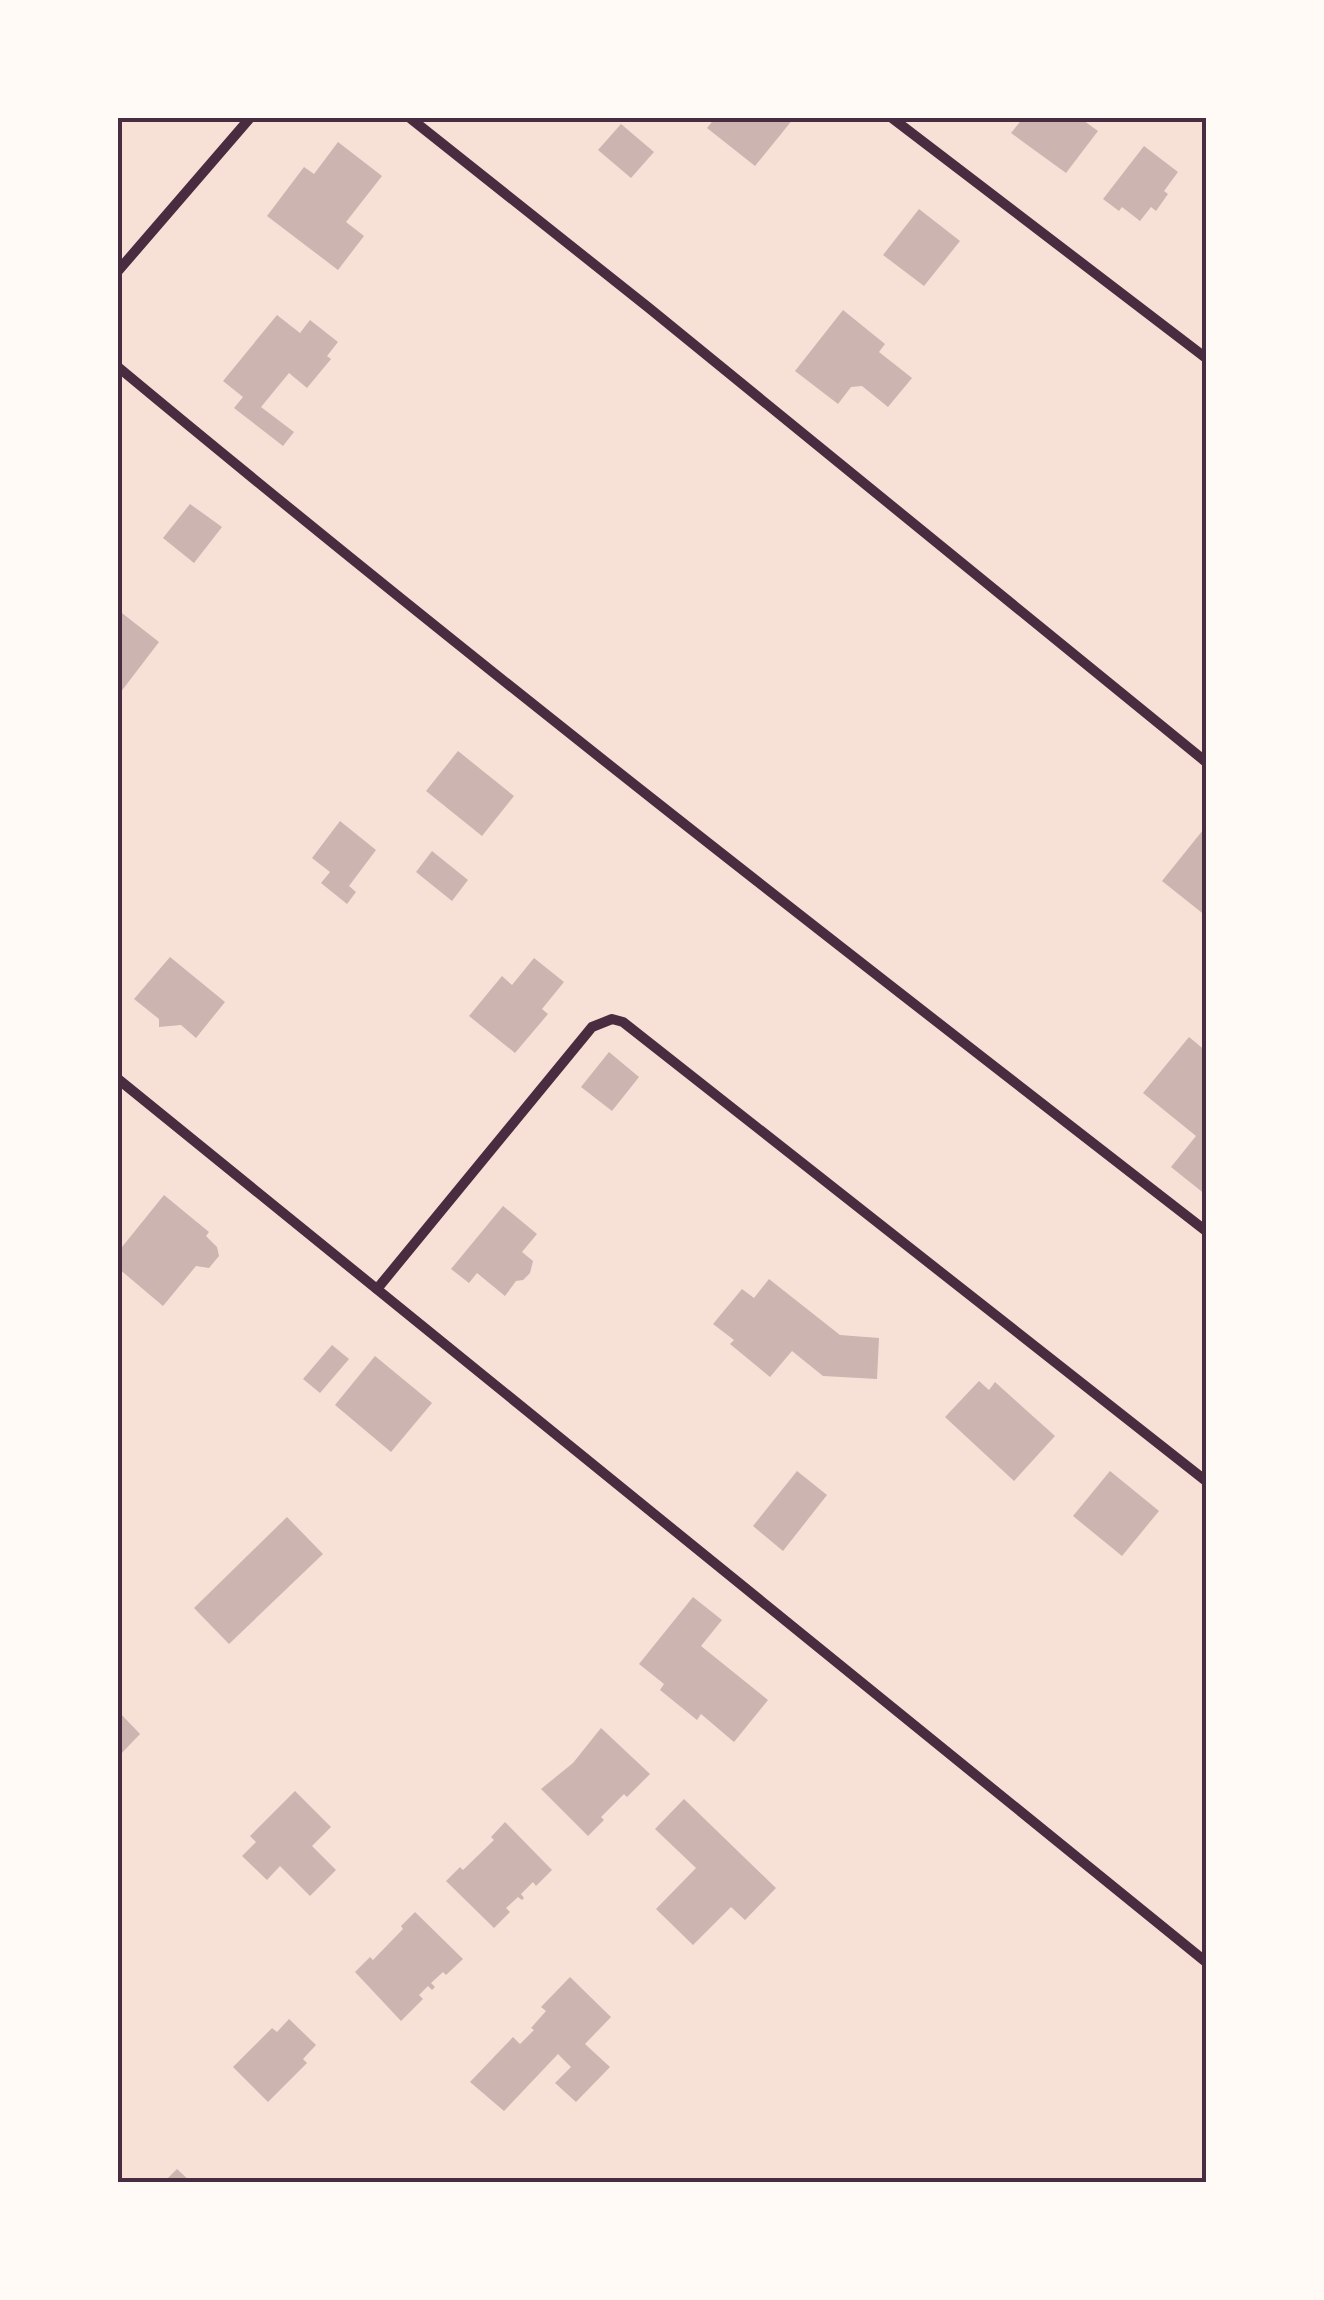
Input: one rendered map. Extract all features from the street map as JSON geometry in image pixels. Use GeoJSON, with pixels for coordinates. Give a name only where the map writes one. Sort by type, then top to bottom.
{"type":"FeatureCollection","features":[{"type":"Feature","properties":{"kind":"street"},"geometry":{"type":"LineString","coordinates":[[118,271],[250,118]]}},
{"type":"Feature","properties":{"kind":"street"},"geometry":{"type":"LineString","coordinates":[[410,118],[650,308],[1206,762]]}},
{"type":"Feature","properties":{"kind":"street"},"geometry":{"type":"LineString","coordinates":[[892,118],[1206,358]]}},
{"type":"Feature","properties":{"kind":"street"},"geometry":{"type":"LineString","coordinates":[[118,367],[357,566],[1206,1231]]}},
{"type":"Feature","properties":{"kind":"street"},"geometry":{"type":"LineString","coordinates":[[377,1289],[592,1027],[612,1020],[623,1022],[1206,1481]]}},
{"type":"Feature","properties":{"kind":"street"},"geometry":{"type":"LineString","coordinates":[[118,1079],[1206,1962]]}},
{"type":"Feature","properties":{"kind":"building"},"geometry":{"type":"Polygon","coordinates":[[[715,118],[794,118],[755,166],[707,128],[715,118]]]}},
{"type":"Feature","properties":{"kind":"building"},"geometry":{"type":"Polygon","coordinates":[[[1023,118],[1080,118],[1098,131],[1066,173],[1011,133],[1023,118]]]}},
{"type":"Feature","properties":{"kind":"building"},"geometry":{"type":"Polygon","coordinates":[[[621,124],[654,152],[631,178],[598,150],[621,124]]]}},
{"type":"Feature","properties":{"kind":"building"},"geometry":{"type":"Polygon","coordinates":[[[338,142],[382,176],[346,222],[364,236],[338,270],[267,216],[304,167],[314,174],[338,142]]]}},
{"type":"Feature","properties":{"kind":"building"},"geometry":{"type":"Polygon","coordinates":[[[1144,146],[1178,172],[1156,211],[1151,207],[1140,221],[1103,199],[1144,146]]]}},
{"type":"Feature","properties":{"kind":"building"},"geometry":{"type":"Polygon","coordinates":[[[919,209],[960,241],[924,286],[883,255],[919,209]]]}},
{"type":"Feature","properties":{"kind":"building"},"geometry":{"type":"Polygon","coordinates":[[[843,310],[885,344],[879,352],[912,378],[888,407],[862,386],[851,387],[838,404],[795,371],[843,310]]]}},
{"type":"Feature","properties":{"kind":"building"},"geometry":{"type":"Polygon","coordinates":[[[277,315],[300,333],[310,320],[338,342],[327,356],[331,359],[307,388],[289,373],[261,407],[294,432],[283,446],[234,408],[243,397],[223,381],[277,315]]]}},
{"type":"Feature","properties":{"kind":"building"},"geometry":{"type":"Polygon","coordinates":[[[190,504],[222,527],[194,563],[163,538],[190,504]]]}},
{"type":"Feature","properties":{"kind":"building"},"geometry":{"type":"Polygon","coordinates":[[[118,610],[159,642],[120,693],[118,691],[118,610]]]}},
{"type":"Feature","properties":{"kind":"building"},"geometry":{"type":"Polygon","coordinates":[[[458,751],[514,796],[482,836],[426,791],[458,751]]]}},
{"type":"Feature","properties":{"kind":"building"},"geometry":{"type":"Polygon","coordinates":[[[340,821],[376,850],[349,886],[356,892],[347,904],[321,883],[330,872],[312,858],[340,821]]]}},
{"type":"Feature","properties":{"kind":"building"},"geometry":{"type":"Polygon","coordinates":[[[1203,830],[1206,833],[1206,916],[1162,881],[1203,830]]]}},
{"type":"Feature","properties":{"kind":"building"},"geometry":{"type":"Polygon","coordinates":[[[432,851],[468,880],[452,901],[416,872],[432,851]]]}},
{"type":"Feature","properties":{"kind":"building"},"geometry":{"type":"Polygon","coordinates":[[[170,957],[225,1002],[196,1038],[181,1025],[159,1027],[159,1019],[134,999],[170,957]]]}},
{"type":"Feature","properties":{"kind":"building"},"geometry":{"type":"Polygon","coordinates":[[[534,958],[564,982],[542,1009],[548,1014],[515,1053],[469,1016],[502,976],[512,985],[534,958]]]}},
{"type":"Feature","properties":{"kind":"building"},"geometry":{"type":"Polygon","coordinates":[[[1189,1037],[1206,1051],[1206,1195],[1171,1167],[1196,1136],[1143,1093],[1189,1037]]]}},
{"type":"Feature","properties":{"kind":"building"},"geometry":{"type":"Polygon","coordinates":[[[609,1052],[639,1077],[612,1111],[581,1087],[609,1052]]]}},
{"type":"Feature","properties":{"kind":"building"},"geometry":{"type":"Polygon","coordinates":[[[164,1195],[209,1232],[206,1236],[217,1247],[219,1256],[209,1268],[196,1266],[163,1306],[118,1268],[118,1252],[164,1195]]]}},
{"type":"Feature","properties":{"kind":"building"},"geometry":{"type":"Polygon","coordinates":[[[503,1206],[537,1234],[522,1252],[533,1261],[530,1273],[516,1281],[505,1296],[477,1273],[469,1283],[451,1269],[503,1206]]]}},
{"type":"Feature","properties":{"kind":"building"},"geometry":{"type":"Polygon","coordinates":[[[769,1279],[840,1335],[879,1338],[877,1379],[823,1376],[792,1351],[770,1377],[730,1344],[734,1340],[713,1324],[742,1289],[754,1298],[769,1279]]]}},
{"type":"Feature","properties":{"kind":"building"},"geometry":{"type":"Polygon","coordinates":[[[332,1345],[349,1359],[320,1393],[303,1379],[332,1345]]]}},
{"type":"Feature","properties":{"kind":"building"},"geometry":{"type":"Polygon","coordinates":[[[375,1356],[432,1403],[391,1452],[335,1405],[375,1356]]]}},
{"type":"Feature","properties":{"kind":"building"},"geometry":{"type":"Polygon","coordinates":[[[979,1381],[989,1390],[995,1382],[1055,1436],[1014,1481],[945,1417],[979,1381]]]}},
{"type":"Feature","properties":{"kind":"building"},"geometry":{"type":"Polygon","coordinates":[[[797,1471],[827,1495],[783,1551],[753,1526],[797,1471]]]}},
{"type":"Feature","properties":{"kind":"building"},"geometry":{"type":"Polygon","coordinates":[[[1110,1471],[1159,1511],[1122,1556],[1073,1516],[1110,1471]]]}},
{"type":"Feature","properties":{"kind":"building"},"geometry":{"type":"Polygon","coordinates":[[[287,1517],[323,1554],[229,1644],[194,1608],[287,1517]]]}},
{"type":"Feature","properties":{"kind":"building"},"geometry":{"type":"Polygon","coordinates":[[[693,1597],[722,1620],[701,1646],[768,1700],[734,1742],[701,1714],[697,1720],[660,1690],[664,1684],[639,1664],[693,1597]]]}},
{"type":"Feature","properties":{"kind":"building"},"geometry":{"type":"Polygon","coordinates":[[[118,1711],[140,1734],[118,1757],[118,1711]]]}},
{"type":"Feature","properties":{"kind":"building"},"geometry":{"type":"Polygon","coordinates":[[[601,1728],[650,1774],[601,1817],[604,1820],[588,1836],[541,1789],[573,1763],[601,1728]]]}},
{"type":"Feature","properties":{"kind":"building"},"geometry":{"type":"Polygon","coordinates":[[[295,1791],[331,1827],[312,1846],[336,1870],[310,1896],[280,1866],[267,1880],[242,1856],[256,1842],[250,1836],[295,1791]]]}},
{"type":"Feature","properties":{"kind":"building"},"geometry":{"type":"Polygon","coordinates":[[[684,1799],[776,1888],[745,1920],[731,1907],[693,1945],[656,1909],[696,1868],[655,1829],[684,1799]]]}},
{"type":"Feature","properties":{"kind":"building"},"geometry":{"type":"Polygon","coordinates":[[[505,1822],[552,1870],[521,1894],[522,1900],[518,1897],[506,1908],[510,1912],[494,1928],[446,1881],[494,1840],[491,1837],[505,1822]]]}},
{"type":"Feature","properties":{"kind":"building"},"geometry":{"type":"Polygon","coordinates":[[[415,1912],[463,1959],[431,1983],[435,1987],[432,1990],[428,1986],[419,1995],[423,1999],[401,2021],[355,1972],[370,1957],[373,1960],[415,1912]]]}},
{"type":"Feature","properties":{"kind":"building"},"geometry":{"type":"Polygon","coordinates":[[[570,1977],[611,2017],[585,2044],[610,2067],[576,2102],[555,2083],[571,2067],[558,2054],[504,2111],[470,2082],[513,2037],[520,2044],[534,2030],[531,2028],[546,2011],[541,2007],[570,1977]]]}},
{"type":"Feature","properties":{"kind":"building"},"geometry":{"type":"Polygon","coordinates":[[[289,2019],[316,2045],[303,2059],[307,2063],[268,2102],[233,2067],[272,2028],[277,2032],[289,2019]]]}},
{"type":"Feature","properties":{"kind":"building"},"geometry":{"type":"Polygon","coordinates":[[[177,2169],[191,2182],[164,2182],[177,2169]]]}}]}
